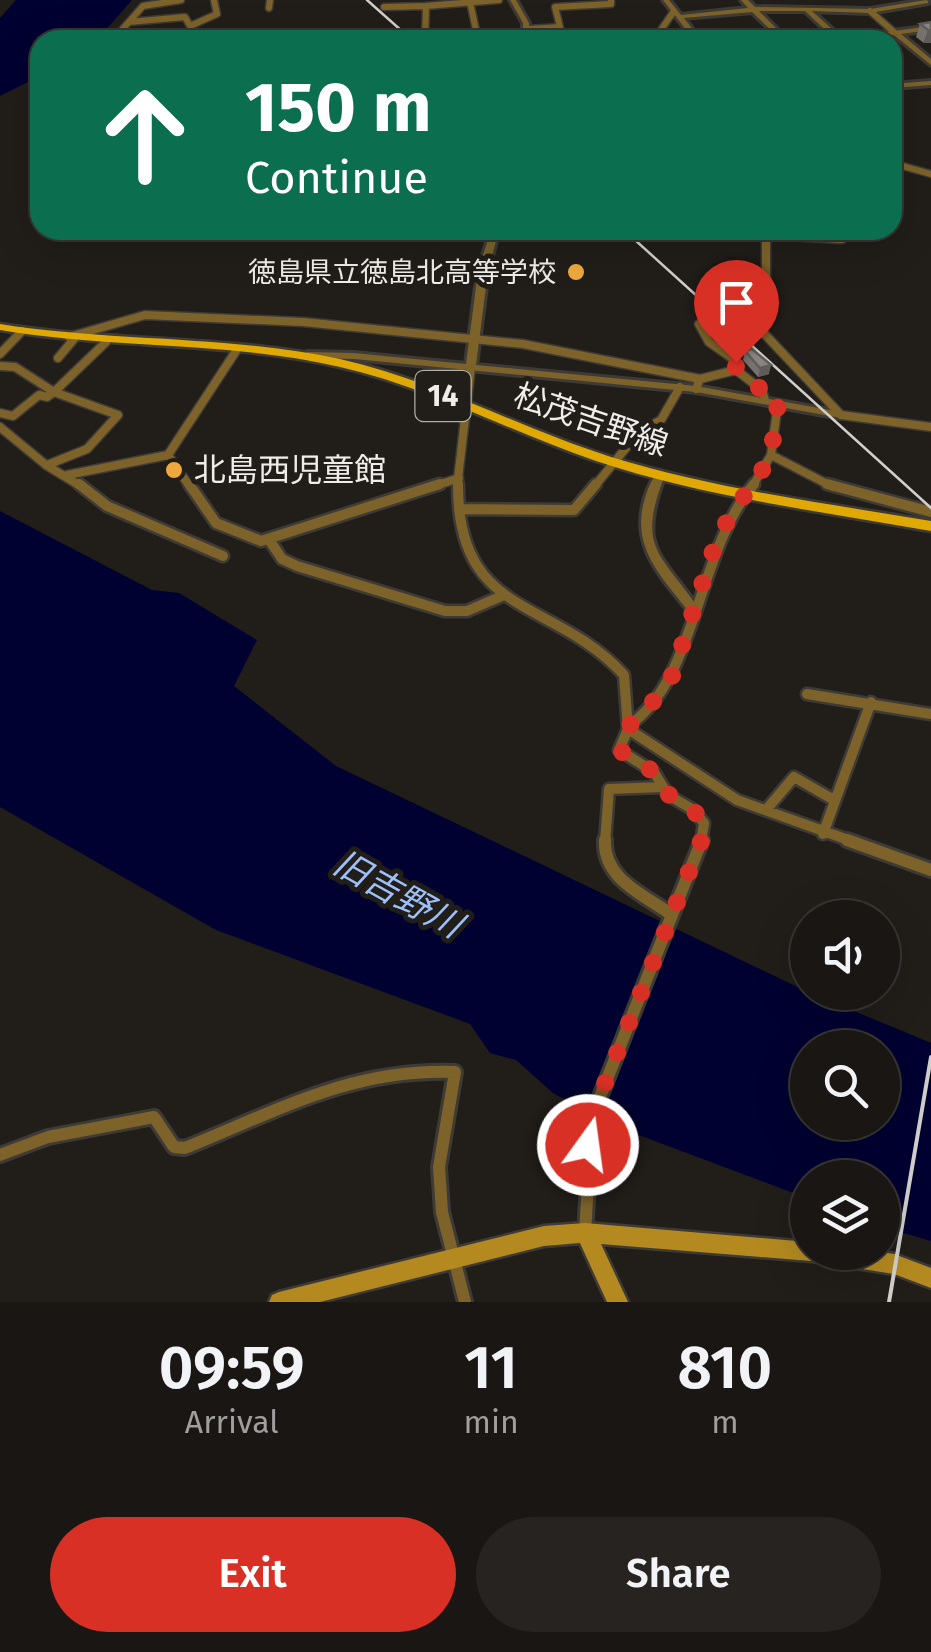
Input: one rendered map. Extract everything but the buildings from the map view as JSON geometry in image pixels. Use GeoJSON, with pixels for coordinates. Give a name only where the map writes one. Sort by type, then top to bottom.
{"type":"FeatureCollection","features":[{"type":"Feature","properties":{"kind":"main road","name":"松茂吉野線"},"geometry":{"type":"LineString","coordinates":[[0,326],[106,342],[290,355],[339,363],[389,377],[616,462],[748,492],[931,526]]}},
{"type":"Feature","properties":{"kind":"main road"},"geometry":{"type":"LineString","coordinates":[[585,1233],[618,1302]]}},
{"type":"Feature","properties":{"kind":"main road"},"geometry":{"type":"LineString","coordinates":[[278,1302],[544,1236],[585,1233],[790,1250]]}},
{"type":"Feature","properties":{"kind":"main road"},"geometry":{"type":"LineString","coordinates":[[900,1266],[931,1278]]}},
{"type":"Feature","properties":{"kind":"street"},"geometry":{"type":"LineString","coordinates":[[122,30],[143,6],[181,0]]}},
{"type":"Feature","properties":{"kind":"street"},"geometry":{"type":"LineString","coordinates":[[129,22],[185,17],[190,26],[217,14],[214,0]]}},
{"type":"Feature","properties":{"kind":"street"},"geometry":{"type":"LineString","coordinates":[[384,7],[498,0]]}},
{"type":"Feature","properties":{"kind":"street"},"geometry":{"type":"LineString","coordinates":[[514,0],[528,29],[560,27],[555,7],[611,4],[611,0]]}},
{"type":"Feature","properties":{"kind":"street"},"geometry":{"type":"LineString","coordinates":[[666,0],[690,30]]}},
{"type":"Feature","properties":{"kind":"street"},"geometry":{"type":"LineString","coordinates":[[744,0],[775,30]]}},
{"type":"Feature","properties":{"kind":"street"},"geometry":{"type":"LineString","coordinates":[[782,9],[787,0]]}},
{"type":"Feature","properties":{"kind":"street"},"geometry":{"type":"LineString","coordinates":[[470,2],[476,30]]}},
{"type":"Feature","properties":{"kind":"street"},"geometry":{"type":"LineString","coordinates":[[663,30],[677,14],[782,9],[870,11],[928,3]]}},
{"type":"Feature","properties":{"kind":"street"},"geometry":{"type":"LineString","coordinates":[[425,30],[426,6]]}},
{"type":"Feature","properties":{"kind":"street"},"geometry":{"type":"LineString","coordinates":[[808,10],[831,30]]}},
{"type":"Feature","properties":{"kind":"street"},"geometry":{"type":"LineString","coordinates":[[870,11],[892,30]]}},
{"type":"Feature","properties":{"kind":"street"},"geometry":{"type":"LineString","coordinates":[[902,31],[931,28]]}},
{"type":"Feature","properties":{"kind":"street"},"geometry":{"type":"LineString","coordinates":[[902,39],[931,63]]}},
{"type":"Feature","properties":{"kind":"street"},"geometry":{"type":"LineString","coordinates":[[902,85],[931,84]]}},
{"type":"Feature","properties":{"kind":"street"},"geometry":{"type":"LineString","coordinates":[[902,166],[931,174]]}},
{"type":"Feature","properties":{"kind":"street"},"geometry":{"type":"LineString","coordinates":[[492,240],[483,271],[459,478],[466,549],[502,596],[586,640],[610,659],[627,687],[628,727],[619,750],[654,772],[664,787],[704,823],[704,834],[592,1116],[585,1233]]}},
{"type":"Feature","properties":{"kind":"street"},"geometry":{"type":"LineString","coordinates":[[766,240],[766,311],[754,322],[841,415]]}},
{"type":"Feature","properties":{"kind":"street"},"geometry":{"type":"LineString","coordinates":[[58,358],[70,338],[145,315],[475,338],[778,403],[931,427]]}},
{"type":"Feature","properties":{"kind":"street"},"geometry":{"type":"LineString","coordinates":[[700,324],[710,342],[736,362],[736,370]]}},
{"type":"Feature","properties":{"kind":"street"},"geometry":{"type":"LineString","coordinates":[[0,354],[22,331]]}},
{"type":"Feature","properties":{"kind":"street"},"geometry":{"type":"LineString","coordinates":[[0,413],[13,416],[39,395],[47,397],[106,342]]}},
{"type":"Feature","properties":{"kind":"street"},"geometry":{"type":"LineString","coordinates":[[67,475],[168,455],[236,351]]}},
{"type":"Feature","properties":{"kind":"street"},"geometry":{"type":"LineString","coordinates":[[290,355],[354,356],[680,387],[736,370]]}},
{"type":"Feature","properties":{"kind":"street"},"geometry":{"type":"LineString","coordinates":[[0,366],[15,368],[54,392],[118,415],[87,449],[46,466]]}},
{"type":"Feature","properties":{"kind":"street"},"geometry":{"type":"LineString","coordinates":[[736,370],[762,390],[765,400]]}},
{"type":"Feature","properties":{"kind":"street"},"geometry":{"type":"LineString","coordinates":[[460,509],[574,510],[639,432],[661,420],[680,387]]}},
{"type":"Feature","properties":{"kind":"street"},"geometry":{"type":"LineString","coordinates":[[628,727],[671,679],[727,522],[771,454],[778,403]]}},
{"type":"Feature","properties":{"kind":"street"},"geometry":{"type":"LineString","coordinates":[[0,427],[46,466],[67,475],[107,506],[223,556]]}},
{"type":"Feature","properties":{"kind":"street"},"geometry":{"type":"LineString","coordinates":[[771,454],[832,486],[931,512]]}},
{"type":"Feature","properties":{"kind":"street"},"geometry":{"type":"LineString","coordinates":[[168,455],[216,523],[260,541],[270,541],[459,478]]}},
{"type":"Feature","properties":{"kind":"street"},"geometry":{"type":"LineString","coordinates":[[660,474],[642,522],[644,535],[693,609]]}},
{"type":"Feature","properties":{"kind":"street"},"geometry":{"type":"LineString","coordinates":[[270,541],[282,559],[322,576],[445,611],[467,611],[502,596]]}},
{"type":"Feature","properties":{"kind":"street"},"geometry":{"type":"LineString","coordinates":[[807,694],[931,714]]}},
{"type":"Feature","properties":{"kind":"street"},"geometry":{"type":"LineString","coordinates":[[823,834],[871,702]]}},
{"type":"Feature","properties":{"kind":"street"},"geometry":{"type":"LineString","coordinates":[[628,727],[737,800],[931,870]]}},
{"type":"Feature","properties":{"kind":"street"},"geometry":{"type":"LineString","coordinates":[[766,810],[788,779],[794,777],[834,800]]}},
{"type":"Feature","properties":{"kind":"street"},"geometry":{"type":"LineString","coordinates":[[664,787],[609,789],[602,845],[604,860],[611,871],[671,917]]}},
{"type":"Feature","properties":{"kind":"street"},"geometry":{"type":"LineString","coordinates":[[0,1155],[48,1137],[154,1117],[174,1146],[185,1148],[340,1082],[380,1072],[455,1072],[440,1167],[442,1212],[465,1302]]}},
{"type":"Feature","properties":{"kind":"water"},"geometry":{"type":"Polygon","coordinates":[[[16,0],[132,0],[106,30],[30,30],[30,81],[0,96],[0,18],[16,0]]]}},
{"type":"Feature","properties":{"kind":"water","name":"旧吉野川"},"geometry":{"type":"Polygon","coordinates":[[[0,511],[152,590],[179,593],[257,640],[234,686],[336,766],[790,983],[790,1010],[851,1010],[900,1030],[790,1030],[790,1140],[900,1140],[900,1030],[931,1043],[931,1241],[900,1232],[900,1160],[790,1160],[790,1192],[620,1128],[553,1093],[516,1060],[490,1053],[470,1024],[216,930],[0,807],[0,511]]]}},
{"type":"Feature","properties":{"kind":"railway"},"geometry":{"type":"LineString","coordinates":[[367,0],[401,30]]}},
{"type":"Feature","properties":{"kind":"railway"},"geometry":{"type":"LineString","coordinates":[[635,240],[931,508]]}},
{"type":"Feature","properties":{"kind":"railway"},"geometry":{"type":"LineString","coordinates":[[889,1302],[931,1057]]}},
{"type":"Feature","properties":{"kind":"place","name":"徳島県立徳島北高等学校"},"geometry":{"type":"Point","coordinates":[576,272]}},
{"type":"Feature","properties":{"kind":"place","name":"北島西児童館"},"geometry":{"type":"Point","coordinates":[174,470]}},
{"type":"Feature","properties":{"kind":"route"},"geometry":{"type":"LineString","coordinates":[[588,1145],[592,1116],[704,834],[704,823],[692,808],[668,794],[654,772],[619,750],[628,726],[640,718],[671,679],[714,548],[733,509],[755,483],[771,454],[772,433],[779,419],[778,403],[765,400],[762,390],[736,370],[736,362]]}}]}
